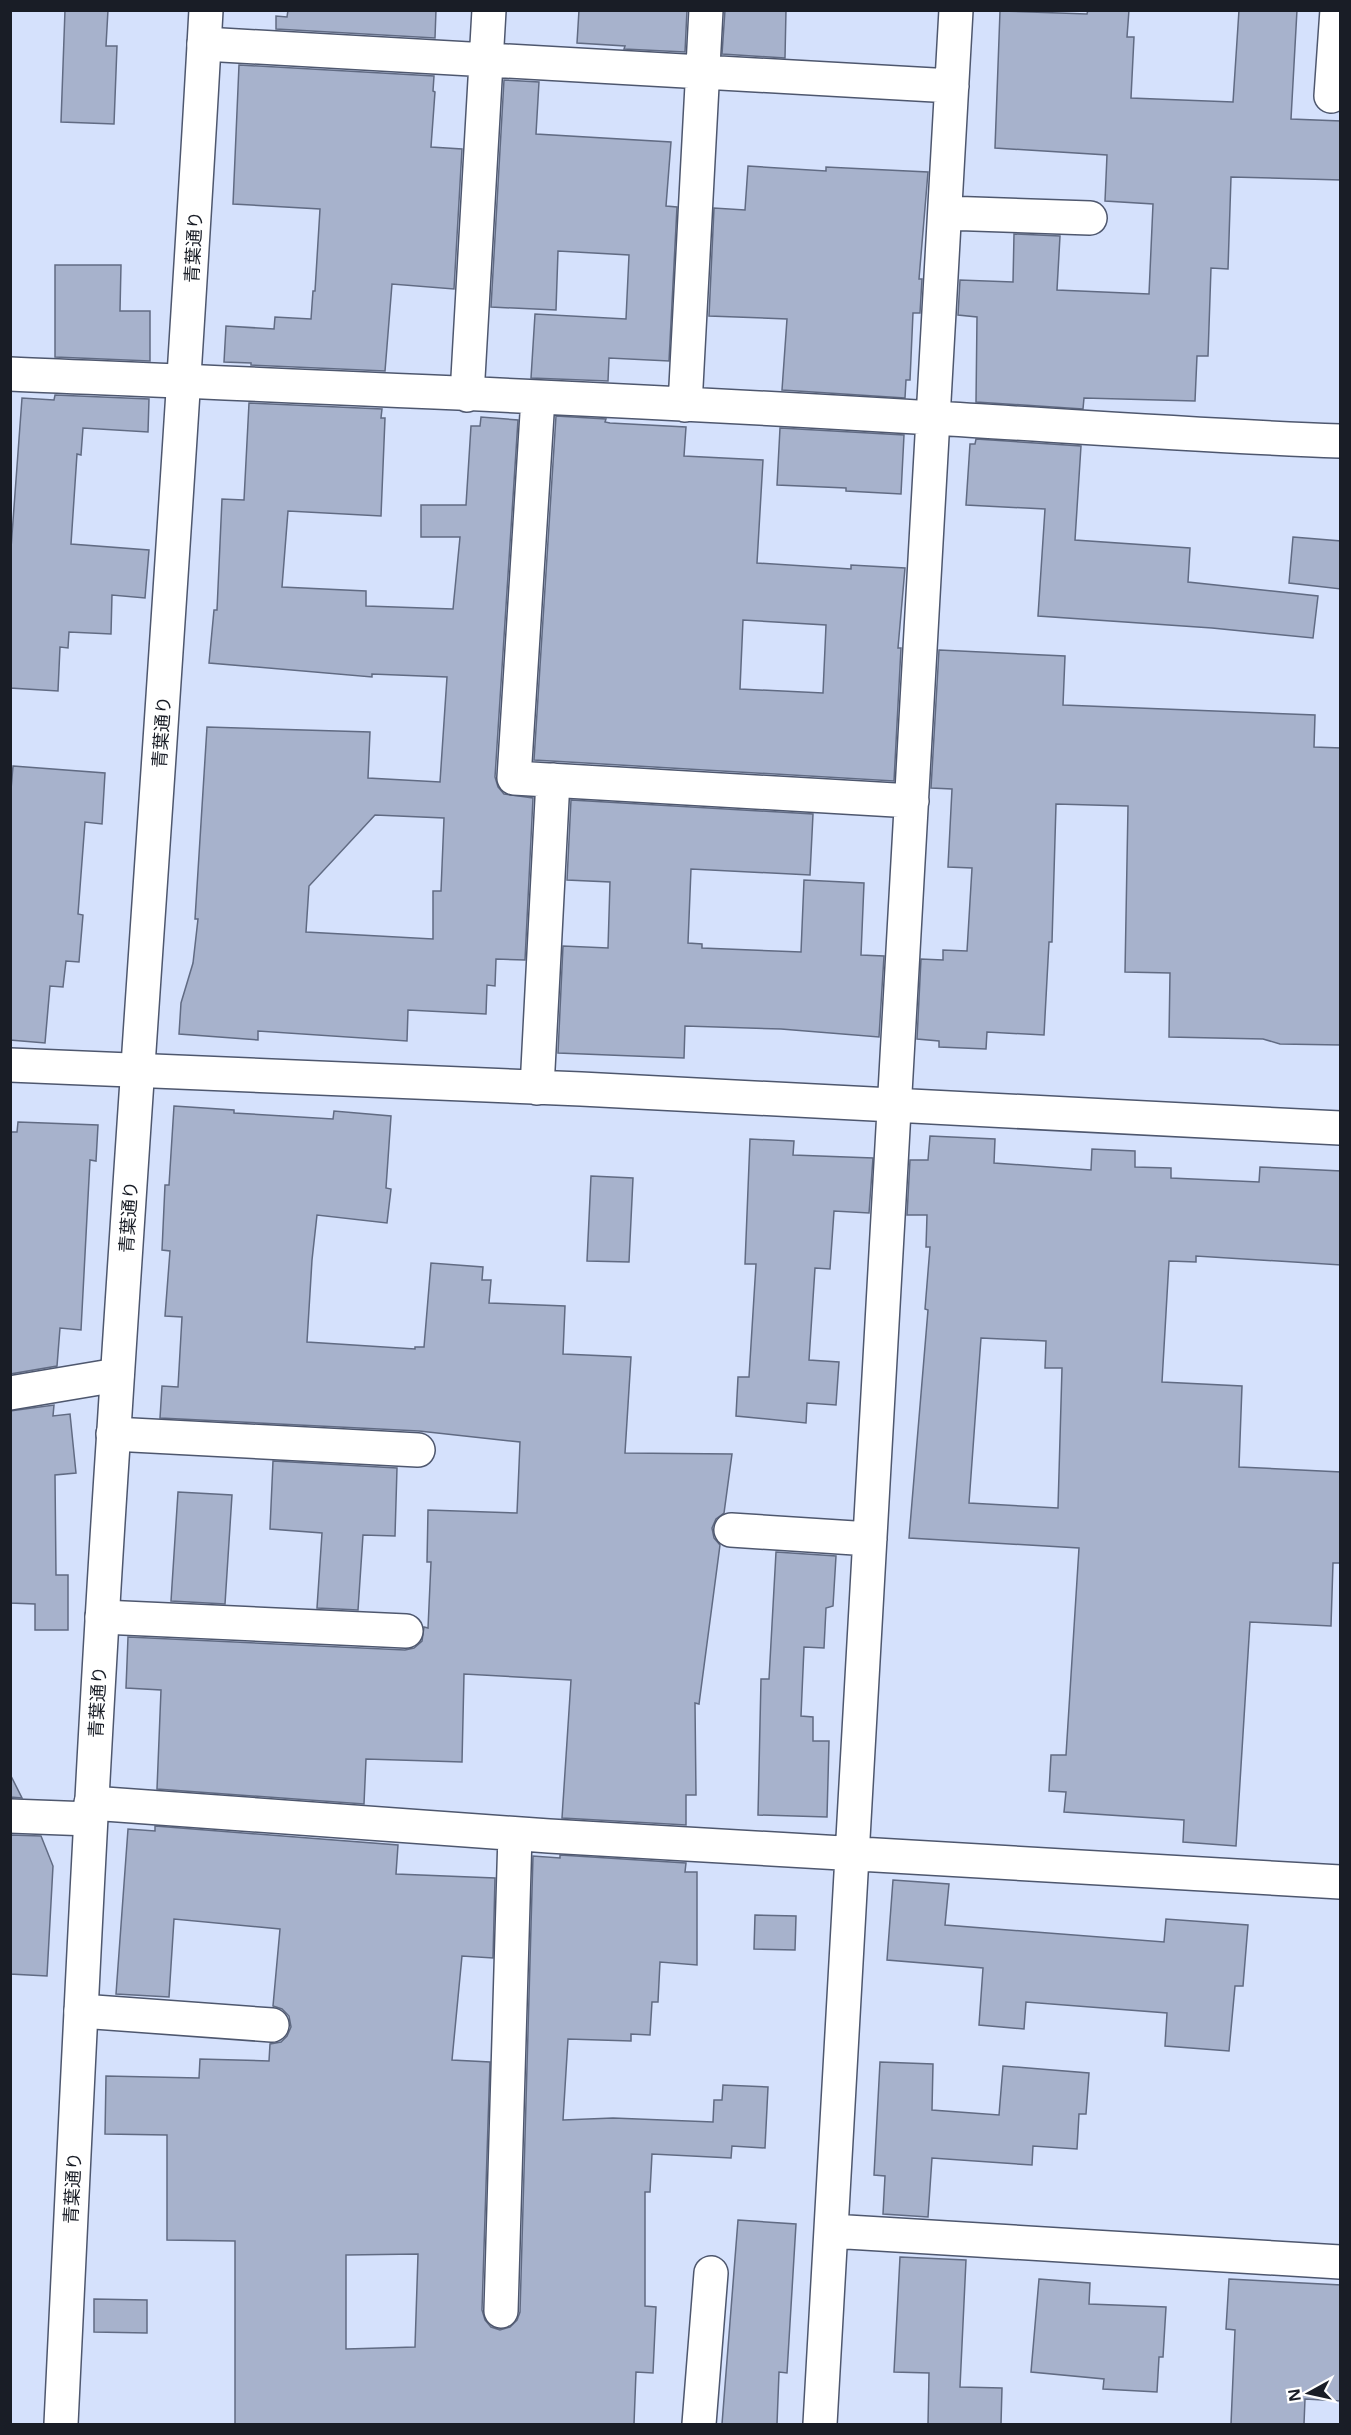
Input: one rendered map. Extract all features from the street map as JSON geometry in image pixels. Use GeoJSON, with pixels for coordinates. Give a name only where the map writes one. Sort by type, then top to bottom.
{"type":"FeatureCollection","features":[{"type":"Feature","properties":{"kind":"street","name":"青葉通り"},"geometry":{"type":"LineString","coordinates":[[61,2424],[90,1811],[137,1072],[185,381],[206,10]]}},
{"type":"Feature","properties":{"kind":"street"},"geometry":{"type":"LineString","coordinates":[[467,394],[489,10]]}},
{"type":"Feature","properties":{"kind":"street"},"geometry":{"type":"LineString","coordinates":[[685,405],[706,10]]}},
{"type":"Feature","properties":{"kind":"street"},"geometry":{"type":"LineString","coordinates":[[820,2424],[956,10]]}},
{"type":"Feature","properties":{"kind":"street"},"geometry":{"type":"LineString","coordinates":[[1331,96],[1337,10]]}},
{"type":"Feature","properties":{"kind":"street"},"geometry":{"type":"LineString","coordinates":[[204,44],[952,86]]}},
{"type":"Feature","properties":{"kind":"street"},"geometry":{"type":"LineString","coordinates":[[945,213],[1090,218]]}},
{"type":"Feature","properties":{"kind":"street"},"geometry":{"type":"LineString","coordinates":[[10,374],[467,394],[1341,441]]}},
{"type":"Feature","properties":{"kind":"street"},"geometry":{"type":"LineString","coordinates":[[538,398],[514,777],[912,801]]}},
{"type":"Feature","properties":{"kind":"street"},"geometry":{"type":"LineString","coordinates":[[537,1088],[553,780]]}},
{"type":"Feature","properties":{"kind":"street"},"geometry":{"type":"LineString","coordinates":[[10,1065],[894,1104],[1341,1128]]}},
{"type":"Feature","properties":{"kind":"street"},"geometry":{"type":"LineString","coordinates":[[10,1394],[117,1375]]}},
{"type":"Feature","properties":{"kind":"street"},"geometry":{"type":"LineString","coordinates":[[113,1434],[418,1450]]}},
{"type":"Feature","properties":{"kind":"street"},"geometry":{"type":"LineString","coordinates":[[731,1530],[870,1539]]}},
{"type":"Feature","properties":{"kind":"street"},"geometry":{"type":"LineString","coordinates":[[102,1617],[406,1631]]}},
{"type":"Feature","properties":{"kind":"street"},"geometry":{"type":"LineString","coordinates":[[10,1816],[90,1811],[1341,1882]]}},
{"type":"Feature","properties":{"kind":"street"},"geometry":{"type":"LineString","coordinates":[[501,2311],[515,1834]]}},
{"type":"Feature","properties":{"kind":"street"},"geometry":{"type":"LineString","coordinates":[[81,2011],[272,2025]]}},
{"type":"Feature","properties":{"kind":"street"},"geometry":{"type":"LineString","coordinates":[[831,2231],[1341,2262]]}},
{"type":"Feature","properties":{"kind":"street"},"geometry":{"type":"LineString","coordinates":[[699,2424],[711,2273]]}},
{"type":"Feature","properties":{"kind":"building"},"geometry":{"type":"Polygon","coordinates":[[[65,10],[108,10],[106,46],[117,46],[114,124],[61,122],[65,10]]]}},
{"type":"Feature","properties":{"kind":"building"},"geometry":{"type":"Polygon","coordinates":[[[288,10],[436,10],[435,38],[276,29],[276,16],[287,17],[288,10]]]}},
{"type":"Feature","properties":{"kind":"building"},"geometry":{"type":"Polygon","coordinates":[[[579,10],[687,10],[685,52],[624,49],[625,46],[577,43],[579,10]]]}},
{"type":"Feature","properties":{"kind":"building"},"geometry":{"type":"Polygon","coordinates":[[[725,10],[786,10],[785,58],[722,54],[725,10]]]}},
{"type":"Feature","properties":{"kind":"building"},"geometry":{"type":"Polygon","coordinates":[[[1088,10],[1129,10],[1127,37],[1134,37],[1131,98],[1233,102],[1239,10],[1297,10],[1291,119],[1341,121],[1341,180],[1231,177],[1228,269],[1211,268],[1208,356],[1197,356],[1195,401],[1084,398],[1083,409],[976,402],[977,317],[958,315],[960,280],[1013,282],[1014,234],[1060,236],[1057,290],[1149,294],[1153,204],[1105,201],[1107,155],[995,148],[1000,11],[1087,14],[1088,10]]]}},
{"type":"Feature","properties":{"kind":"building"},"geometry":{"type":"Polygon","coordinates":[[[239,65],[434,76],[431,147],[462,149],[454,289],[392,284],[385,371],[224,362],[226,326],[274,329],[275,317],[311,319],[320,209],[233,204],[239,65]]]}},
{"type":"Feature","properties":{"kind":"building"},"geometry":{"type":"Polygon","coordinates":[[[504,80],[539,82],[536,134],[671,142],[666,206],[677,207],[669,361],[609,358],[608,381],[531,378],[535,314],[626,319],[629,255],[558,251],[556,310],[491,307],[504,80]]]}},
{"type":"Feature","properties":{"kind":"building"},"geometry":{"type":"Polygon","coordinates":[[[748,166],[826,171],[826,167],[928,172],[919,279],[922,279],[920,313],[913,313],[910,380],[906,380],[905,398],[782,390],[787,319],[709,316],[714,208],[745,210],[748,166]]]}},
{"type":"Feature","properties":{"kind":"building"},"geometry":{"type":"Polygon","coordinates":[[[55,265],[121,265],[120,311],[150,311],[150,361],[55,357],[55,265]]]}},
{"type":"Feature","properties":{"kind":"building"},"geometry":{"type":"Polygon","coordinates":[[[55,395],[149,399],[148,432],[83,428],[81,455],[77,454],[71,544],[149,550],[145,598],[112,595],[111,634],[69,632],[68,648],[60,647],[58,691],[10,688],[10,562],[22,398],[54,400],[55,395]]]}},
{"type":"Feature","properties":{"kind":"building"},"geometry":{"type":"Polygon","coordinates":[[[249,403],[382,409],[381,418],[385,418],[381,516],[288,511],[282,587],[366,591],[366,606],[453,609],[460,537],[421,537],[421,505],[466,505],[471,426],[480,426],[481,417],[518,420],[495,777],[498,787],[504,794],[533,798],[525,960],[496,959],[495,986],[487,985],[486,1014],[408,1010],[407,1041],[258,1031],[258,1040],[179,1034],[181,1003],[193,963],[198,919],[195,919],[207,727],[370,732],[368,778],[440,782],[447,677],[372,674],[372,677],[209,663],[214,610],[217,610],[222,499],[244,500],[249,403]],[[375,815],[309,886],[306,932],[433,939],[433,891],[441,891],[444,818],[375,815]]]}},
{"type":"Feature","properties":{"kind":"building"},"geometry":{"type":"Polygon","coordinates":[[[556,416],[606,419],[605,422],[610,423],[686,427],[684,456],[763,460],[757,563],[851,569],[851,565],[905,568],[898,648],[901,648],[894,781],[534,760],[556,416]],[[743,620],[740,689],[823,693],[826,625],[743,620]]]}},
{"type":"Feature","properties":{"kind":"building"},"geometry":{"type":"Polygon","coordinates":[[[780,428],[904,435],[901,494],[846,491],[846,488],[777,485],[780,428]]]}},
{"type":"Feature","properties":{"kind":"building"},"geometry":{"type":"Polygon","coordinates":[[[976,439],[1081,446],[1075,540],[1190,548],[1188,582],[1318,596],[1313,638],[1212,628],[1038,616],[1045,509],[966,505],[970,444],[975,444],[976,439]]]}},
{"type":"Feature","properties":{"kind":"building"},"geometry":{"type":"Polygon","coordinates":[[[1293,537],[1341,541],[1341,589],[1289,583],[1293,537]]]}},
{"type":"Feature","properties":{"kind":"building"},"geometry":{"type":"Polygon","coordinates":[[[939,650],[1065,656],[1063,705],[1315,715],[1314,747],[1341,748],[1341,1045],[1280,1044],[1263,1039],[1169,1037],[1170,973],[1125,972],[1128,806],[1056,804],[1052,942],[1049,942],[1044,1035],[987,1032],[986,1049],[939,1047],[939,1041],[917,1039],[921,959],[943,960],[943,950],[967,951],[972,868],[948,867],[952,789],[931,788],[939,650]]]}},
{"type":"Feature","properties":{"kind":"building"},"geometry":{"type":"Polygon","coordinates":[[[13,766],[105,773],[102,824],[85,822],[78,914],[83,915],[79,962],[66,961],[63,987],[50,986],[45,1043],[10,1040],[10,801],[13,766]]]}},
{"type":"Feature","properties":{"kind":"building"},"geometry":{"type":"Polygon","coordinates":[[[571,800],[813,814],[810,875],[691,869],[688,943],[702,944],[702,948],[801,952],[804,880],[864,883],[861,955],[884,956],[879,1037],[781,1029],[685,1026],[684,1058],[558,1053],[563,946],[608,948],[610,882],[567,880],[571,800]]]}},
{"type":"Feature","properties":{"kind":"building"},"geometry":{"type":"Polygon","coordinates":[[[174,1106],[234,1110],[234,1113],[333,1119],[334,1111],[391,1116],[386,1188],[391,1189],[387,1223],[317,1215],[307,1342],[415,1349],[415,1347],[424,1347],[431,1263],[483,1267],[482,1280],[491,1280],[489,1303],[565,1306],[563,1354],[631,1357],[625,1453],[732,1454],[724,1513],[716,1519],[712,1528],[714,1538],[720,1545],[699,1704],[695,1703],[696,1795],[686,1795],[686,1825],[562,1818],[571,1680],[464,1674],[462,1762],[366,1759],[364,1804],[157,1789],[161,1690],[126,1688],[128,1637],[405,1650],[414,1648],[422,1641],[424,1627],[428,1628],[431,1562],[427,1562],[428,1510],[517,1513],[520,1442],[419,1431],[160,1418],[162,1386],[178,1387],[182,1317],[165,1316],[170,1251],[162,1250],[165,1185],[169,1185],[174,1106]]]}},
{"type":"Feature","properties":{"kind":"building"},"geometry":{"type":"Polygon","coordinates":[[[18,1122],[98,1125],[96,1161],[90,1160],[81,1330],[60,1328],[57,1366],[10,1374],[10,1132],[17,1132],[18,1122]]]}},
{"type":"Feature","properties":{"kind":"building"},"geometry":{"type":"Polygon","coordinates":[[[930,1136],[995,1139],[994,1163],[1091,1170],[1092,1149],[1135,1151],[1135,1167],[1171,1168],[1171,1178],[1259,1182],[1260,1167],[1341,1171],[1341,1265],[1196,1256],[1196,1262],[1169,1261],[1162,1382],[1242,1386],[1239,1467],[1341,1472],[1341,1563],[1333,1563],[1331,1626],[1250,1622],[1236,1846],[1183,1842],[1184,1820],[1064,1812],[1066,1792],[1049,1791],[1051,1755],[1066,1755],[1079,1548],[909,1538],[928,1310],[925,1309],[930,1247],[926,1247],[927,1215],[907,1215],[910,1160],[928,1160],[930,1136]],[[981,1338],[969,1503],[1058,1508],[1062,1368],[1045,1368],[1046,1341],[981,1338]]]}},
{"type":"Feature","properties":{"kind":"building"},"geometry":{"type":"Polygon","coordinates":[[[750,1139],[794,1141],[793,1155],[873,1158],[869,1213],[834,1211],[830,1269],[815,1268],[809,1360],[839,1362],[836,1405],[807,1403],[806,1423],[736,1416],[738,1377],[749,1377],[756,1264],[745,1264],[750,1139]]]}},
{"type":"Feature","properties":{"kind":"building"},"geometry":{"type":"Polygon","coordinates":[[[591,1176],[633,1178],[629,1262],[587,1261],[591,1176]]]}},
{"type":"Feature","properties":{"kind":"building"},"geometry":{"type":"Polygon","coordinates":[[[54,1405],[53,1416],[70,1414],[76,1473],[55,1475],[56,1575],[68,1575],[68,1630],[35,1630],[35,1604],[10,1603],[10,1411],[54,1405]]]}},
{"type":"Feature","properties":{"kind":"building"},"geometry":{"type":"Polygon","coordinates":[[[273,1461],[397,1468],[395,1536],[363,1535],[358,1610],[317,1608],[322,1533],[270,1529],[273,1461]]]}},
{"type":"Feature","properties":{"kind":"building"},"geometry":{"type":"Polygon","coordinates":[[[178,1492],[232,1495],[225,1604],[171,1601],[178,1492]]]}},
{"type":"Feature","properties":{"kind":"building"},"geometry":{"type":"Polygon","coordinates":[[[776,1552],[836,1556],[833,1606],[826,1608],[824,1648],[804,1647],[801,1716],[813,1717],[813,1741],[829,1741],[827,1817],[758,1815],[761,1679],[769,1679],[776,1552]]]}},
{"type":"Feature","properties":{"kind":"building"},"geometry":{"type":"Polygon","coordinates":[[[10,1774],[22,1798],[10,1797],[10,1774]]]}},
{"type":"Feature","properties":{"kind":"building"},"geometry":{"type":"Polygon","coordinates":[[[155,1826],[398,1845],[396,1874],[495,1878],[493,1958],[462,1956],[452,2060],[490,2062],[482,2310],[485,2320],[491,2327],[500,2330],[510,2327],[517,2320],[520,2312],[533,1856],[560,1858],[560,1855],[686,1863],[685,1872],[697,1872],[697,1965],[660,1962],[658,2002],[652,2002],[650,2035],[631,2034],[631,2041],[568,2039],[563,2120],[613,2118],[713,2122],[714,2100],[722,2100],[723,2085],[768,2087],[765,2148],[732,2146],[731,2158],[652,2154],[650,2192],[645,2192],[645,2306],[656,2307],[653,2373],[636,2372],[634,2424],[235,2424],[235,2241],[167,2240],[167,2135],[105,2134],[106,2076],[199,2078],[200,2059],[269,2061],[270,2044],[281,2042],[291,2027],[289,2016],[282,2009],[273,2006],[280,1929],[174,1919],[169,1997],[116,1994],[128,1829],[155,1831],[155,1826]],[[418,2254],[346,2255],[346,2349],[415,2347],[418,2254]]]}},
{"type":"Feature","properties":{"kind":"building"},"geometry":{"type":"Polygon","coordinates":[[[10,1835],[41,1836],[53,1866],[47,1976],[10,1974],[10,1835]]]}},
{"type":"Feature","properties":{"kind":"building"},"geometry":{"type":"Polygon","coordinates":[[[893,1880],[949,1884],[945,1925],[1164,1942],[1166,1919],[1248,1925],[1243,1986],[1235,1986],[1229,2051],[1165,2046],[1167,2013],[1026,2002],[1024,2029],[979,2025],[983,1968],[887,1960],[893,1880]]]}},
{"type":"Feature","properties":{"kind":"building"},"geometry":{"type":"Polygon","coordinates":[[[755,1915],[796,1916],[795,1950],[754,1949],[755,1915]]]}},
{"type":"Feature","properties":{"kind":"building"},"geometry":{"type":"Polygon","coordinates":[[[880,2062],[933,2064],[932,2110],[999,2115],[1003,2066],[1089,2073],[1086,2114],[1079,2114],[1077,2149],[1033,2146],[1032,2165],[932,2158],[928,2217],[883,2214],[885,2176],[874,2175],[880,2062]]]}},
{"type":"Feature","properties":{"kind":"building"},"geometry":{"type":"Polygon","coordinates":[[[738,2220],[796,2224],[787,2373],[779,2372],[777,2424],[722,2424],[738,2220]]]}},
{"type":"Feature","properties":{"kind":"building"},"geometry":{"type":"Polygon","coordinates":[[[900,2257],[966,2260],[960,2387],[1002,2388],[1001,2424],[928,2424],[929,2373],[894,2372],[900,2257]]]}},
{"type":"Feature","properties":{"kind":"building"},"geometry":{"type":"Polygon","coordinates":[[[1039,2279],[1090,2283],[1089,2304],[1166,2307],[1163,2357],[1159,2357],[1157,2392],[1103,2389],[1104,2379],[1031,2372],[1039,2279]]]}},
{"type":"Feature","properties":{"kind":"building"},"geometry":{"type":"Polygon","coordinates":[[[1229,2279],[1341,2285],[1341,2401],[1305,2399],[1304,2424],[1231,2424],[1235,2330],[1226,2329],[1229,2279]]]}},
{"type":"Feature","properties":{"kind":"building"},"geometry":{"type":"Polygon","coordinates":[[[94,2299],[147,2300],[147,2333],[94,2332],[94,2299]]]}}]}
